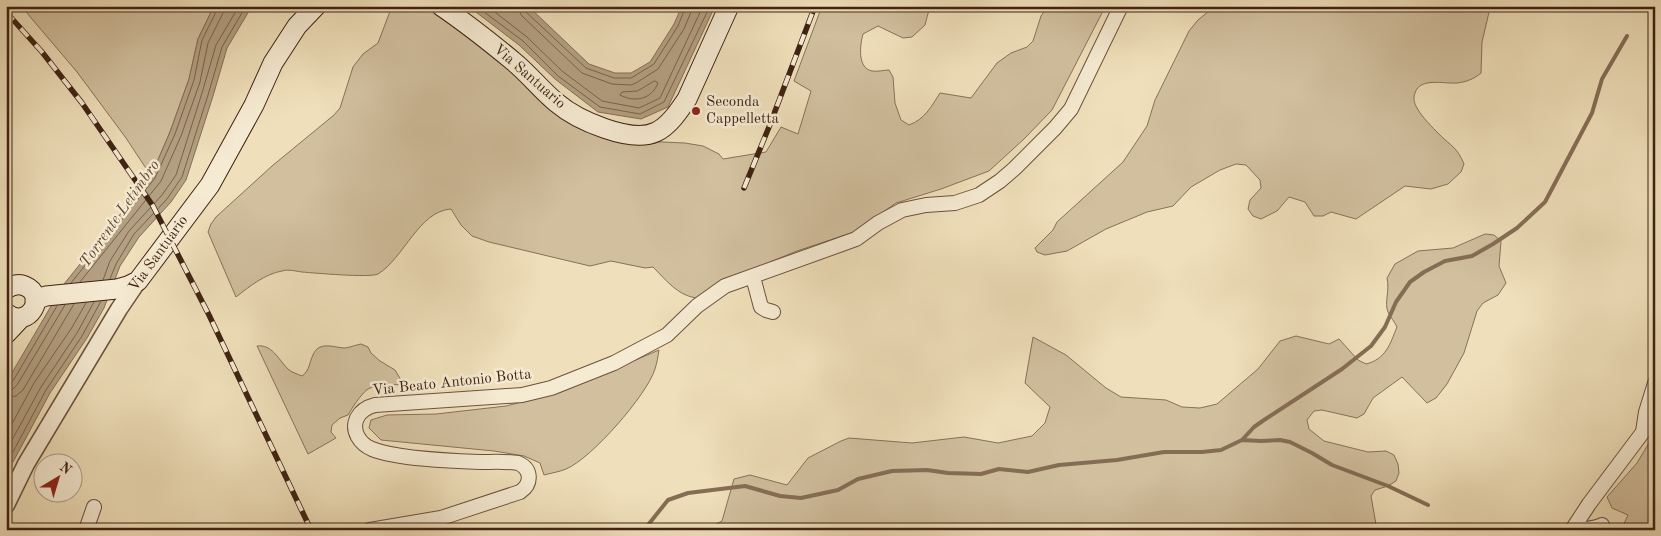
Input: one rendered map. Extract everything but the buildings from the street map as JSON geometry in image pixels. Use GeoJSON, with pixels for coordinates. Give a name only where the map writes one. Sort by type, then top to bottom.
{"type":"FeatureCollection","features":[{"type":"Feature","properties":{"kind":"main road","name":"Via Santuario"},"geometry":{"type":"LineString","coordinates":[[138,281],[210,185],[254,105],[274,63],[297,26],[316,6]]}},
{"type":"Feature","properties":{"kind":"main road","name":"Via Santuario"},"geometry":{"type":"LineString","coordinates":[[441,6],[515,62],[558,104],[570,112],[594,125],[640,136],[656,133],[668,124],[687,99],[729,6]]}},
{"type":"Feature","properties":{"kind":"main road"},"geometry":{"type":"LineString","coordinates":[[6,289],[16,284],[22,284],[44,298],[117,288],[128,286],[138,281]]}},
{"type":"Feature","properties":{"kind":"main road"},"geometry":{"type":"LineString","coordinates":[[6,334],[14,315],[26,316],[44,298]]}},
{"type":"Feature","properties":{"kind":"street","name":"Via Beato Antonio Botta"},"geometry":{"type":"LineString","coordinates":[[370,530],[441,518],[471,509],[520,492],[529,480],[527,469],[518,463],[402,456],[373,450],[360,441],[355,428],[362,410],[375,406],[522,395],[551,388],[614,363],[667,335],[697,306],[725,286],[856,239],[902,210],[926,205],[955,203],[979,195],[1015,168],[1071,109],[1121,6]]}},
{"type":"Feature","properties":{"kind":"street"},"geometry":{"type":"LineString","coordinates":[[754,277],[761,307],[773,312]]}},
{"type":"Feature","properties":{"kind":"street","name":"Via Santuario"},"geometry":{"type":"LineString","coordinates":[[6,505],[26,464],[119,309],[138,281]]}},
{"type":"Feature","properties":{"kind":"street"},"geometry":{"type":"LineString","coordinates":[[1572,530],[1643,432],[1646,412],[1655,383]]}},
{"type":"Feature","properties":{"kind":"street"},"geometry":{"type":"LineString","coordinates":[[86,530],[94,507]]}},
{"type":"Feature","properties":{"kind":"street"},"geometry":{"type":"LineString","coordinates":[[1579,530],[1596,528],[1602,525]]}},
{"type":"Feature","properties":{"kind":"shaded area"},"geometry":{"type":"Polygon","coordinates":[[[21,6],[214,6],[198,39],[189,79],[170,132],[151,176],[126,138],[77,72],[21,6]]]}},
{"type":"Feature","properties":{"kind":"shaded area"},"geometry":{"type":"Polygon","coordinates":[[[392,6],[427,6],[446,17],[523,82],[639,141],[685,143],[703,146],[719,154],[723,159],[766,152],[781,127],[798,134],[811,91],[794,81],[822,6],[930,6],[925,25],[912,37],[903,38],[878,26],[863,34],[862,39],[861,56],[864,66],[872,71],[889,70],[893,77],[895,103],[901,120],[909,125],[923,116],[940,93],[971,98],[997,63],[1011,53],[1027,47],[1033,41],[1041,16],[1048,6],[1104,6],[1052,110],[989,171],[896,203],[854,232],[797,251],[723,281],[696,298],[677,290],[653,267],[645,268],[611,261],[590,266],[489,242],[472,236],[461,225],[451,209],[440,212],[421,226],[396,257],[378,274],[354,275],[284,270],[264,278],[236,297],[208,232],[211,224],[216,217],[272,166],[340,108],[353,67],[363,54],[378,43],[392,6]]]}},
{"type":"Feature","properties":{"kind":"shaded area"},"geometry":{"type":"Polygon","coordinates":[[[1215,6],[1489,6],[1482,42],[1481,73],[1473,79],[1460,83],[1427,83],[1418,88],[1414,97],[1415,104],[1422,115],[1459,154],[1464,164],[1461,172],[1448,184],[1431,189],[1405,186],[1356,219],[1331,212],[1323,216],[1314,216],[1305,202],[1289,197],[1277,211],[1261,219],[1253,216],[1248,209],[1250,200],[1261,188],[1260,180],[1246,165],[1236,164],[1220,170],[1191,187],[1173,206],[1147,212],[1106,229],[1067,251],[1045,255],[1037,252],[1035,248],[1053,230],[1057,222],[1123,162],[1147,126],[1155,100],[1189,31],[1198,20],[1215,6]]]}},
{"type":"Feature","properties":{"kind":"shaded area"},"geometry":{"type":"Polygon","coordinates":[[[1485,234],[1494,235],[1501,241],[1499,266],[1506,283],[1498,295],[1483,303],[1477,311],[1464,353],[1447,384],[1436,398],[1427,403],[1402,377],[1373,398],[1364,414],[1357,418],[1322,410],[1314,411],[1307,420],[1309,429],[1324,441],[1368,452],[1386,451],[1394,455],[1399,473],[1396,481],[1375,490],[1371,496],[1377,530],[705,530],[722,521],[734,479],[750,475],[787,485],[808,458],[849,438],[912,443],[964,437],[998,443],[1032,436],[1045,423],[1050,407],[1025,383],[1033,337],[1066,355],[1106,388],[1121,397],[1166,400],[1182,407],[1200,408],[1217,404],[1258,369],[1280,341],[1296,336],[1329,344],[1339,339],[1358,360],[1366,364],[1373,362],[1383,355],[1397,327],[1387,308],[1387,278],[1395,264],[1418,251],[1453,248],[1485,234]]]}},
{"type":"Feature","properties":{"kind":"shaded area"},"geometry":{"type":"Polygon","coordinates":[[[361,344],[368,347],[371,353],[380,361],[395,370],[404,385],[386,385],[368,389],[348,415],[340,418],[332,425],[331,432],[336,438],[308,454],[257,346],[267,347],[289,370],[302,376],[308,369],[316,350],[319,348],[328,346],[345,348],[361,344]]]}},
{"type":"Feature","properties":{"kind":"shaded area"},"geometry":{"type":"Polygon","coordinates":[[[659,350],[656,367],[650,380],[617,425],[577,463],[558,472],[544,475],[540,463],[524,456],[494,451],[381,440],[369,428],[371,420],[387,415],[436,414],[506,406],[561,392],[659,350]]]}},
{"type":"Feature","properties":{"kind":"shaded area"},"geometry":{"type":"Polygon","coordinates":[[[1655,433],[1655,530],[1621,530],[1628,515],[1612,508],[1607,497],[1637,463],[1655,433]]]}},
{"type":"Feature","properties":{"kind":"water"},"geometry":{"type":"Polygon","coordinates":[[[214,6],[252,6],[227,48],[186,180],[171,202],[139,237],[120,266],[104,308],[87,338],[50,393],[6,475],[6,383],[64,284],[151,176],[170,132],[189,79],[198,39],[214,6]]]}},
{"type":"Feature","properties":{"kind":"water"},"geometry":{"type":"Polygon","coordinates":[[[468,6],[528,6],[589,64],[615,73],[631,73],[650,62],[674,24],[682,6],[715,6],[668,107],[641,119],[598,112],[555,79],[519,45],[468,6]]]}},
{"type":"Feature","properties":{"kind":"waterway"},"geometry":{"type":"LineString","coordinates":[[1242,440],[1254,427],[1342,369],[1371,346],[1385,327],[1396,302],[1410,282],[1445,261],[1472,256],[1493,244],[1517,228],[1545,202],[1592,113],[1602,79],[1627,36]]}},
{"type":"Feature","properties":{"kind":"waterway"},"geometry":{"type":"LineString","coordinates":[[644,530],[668,500],[688,493],[745,486],[780,496],[801,498],[838,490],[858,479],[892,471],[927,470],[981,474],[999,469],[1028,472],[1059,465],[1117,460],[1164,452],[1221,450],[1242,440],[1280,440],[1290,442],[1332,465],[1388,486],[1428,505]]}},
{"type":"Feature","properties":{"kind":"railway"},"geometry":{"type":"LineString","coordinates":[[744,188],[815,6]]}},
{"type":"Feature","properties":{"kind":"railway"},"geometry":{"type":"LineString","coordinates":[[6,12],[42,52],[82,103],[153,206],[209,315],[311,530]]}},
{"type":"Feature","properties":{"kind":"place","name":"Seconda Cappelletta"},"geometry":{"type":"Point","coordinates":[696,111]}},
{"type":"Feature","properties":{"kind":"water label","name":"Torrente Letimbro"},"geometry":{"type":"Point","coordinates":[120,214]}}]}
